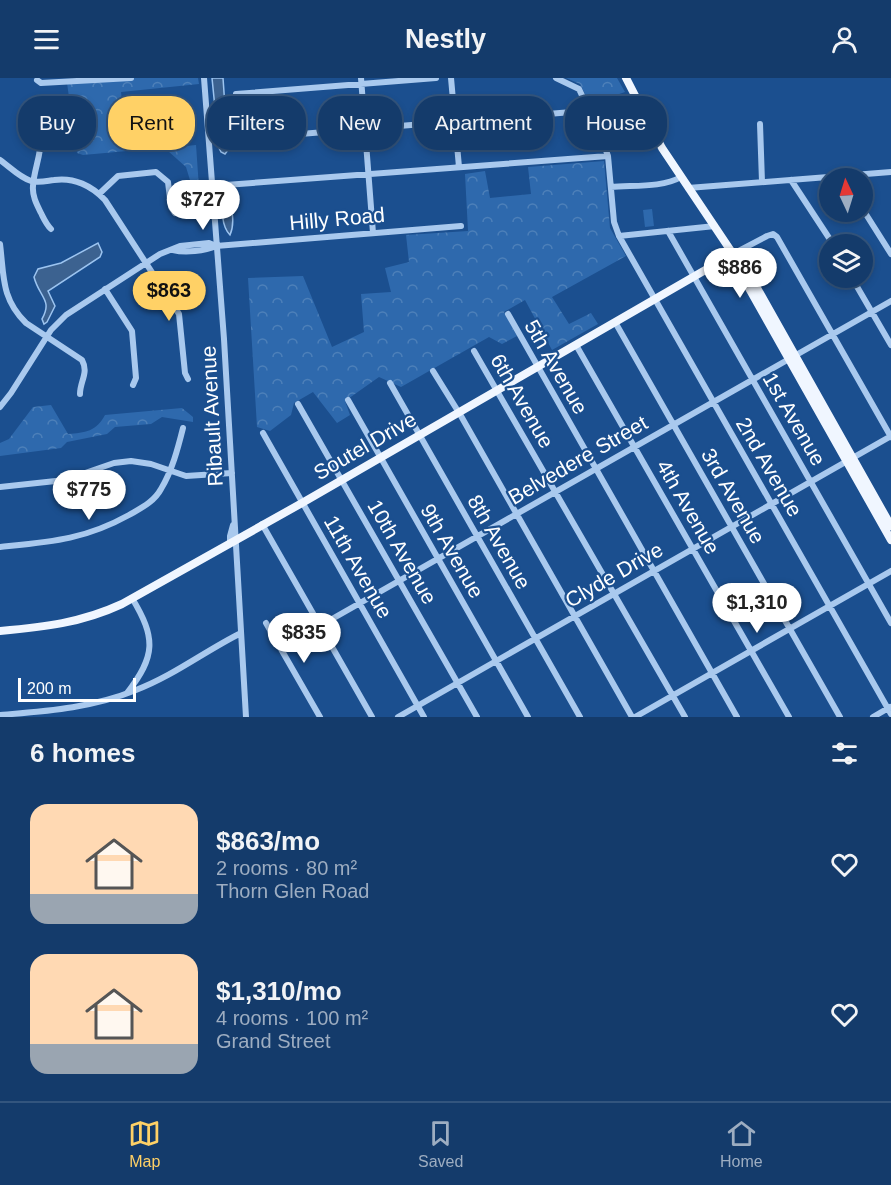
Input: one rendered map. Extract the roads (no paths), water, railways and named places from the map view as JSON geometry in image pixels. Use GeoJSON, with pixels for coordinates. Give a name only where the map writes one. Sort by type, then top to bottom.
{"type":"FeatureCollection","features":[{"type":"Feature","properties":{"kind":"main road"},"geometry":{"type":"LineString","coordinates":[[626,78],[652,132],[688,188],[742,263],[791,358],[891,540]]}},
{"type":"Feature","properties":{"kind":"main road","name":"Soutel Drive"},"geometry":{"type":"LineString","coordinates":[[0,631],[68,623],[95,616],[132,598],[381,458],[734,254]]}},
{"type":"Feature","properties":{"kind":"main road"},"geometry":{"type":"LineString","coordinates":[[849,460],[891,526]]}},
{"type":"Feature","properties":{"kind":"street"},"geometry":{"type":"LineString","coordinates":[[37,80],[41,83],[131,78]]}},
{"type":"Feature","properties":{"kind":"street","name":"Ribault Avenue"},"geometry":{"type":"LineString","coordinates":[[204,78],[232,473],[235,521],[233,540],[246,717]]}},
{"type":"Feature","properties":{"kind":"street"},"geometry":{"type":"LineString","coordinates":[[236,94],[361,81],[436,78]]}},
{"type":"Feature","properties":{"kind":"street"},"geometry":{"type":"LineString","coordinates":[[451,78],[453,96]]}},
{"type":"Feature","properties":{"kind":"street","name":"2nd Avenue"},"geometry":{"type":"LineString","coordinates":[[556,78],[579,89],[582,96]]}},
{"type":"Feature","properties":{"kind":"street"},"geometry":{"type":"LineString","coordinates":[[361,81],[362,96]]}},
{"type":"Feature","properties":{"kind":"street"},"geometry":{"type":"LineString","coordinates":[[760,124],[762,182]]}},
{"type":"Feature","properties":{"kind":"street"},"geometry":{"type":"LineString","coordinates":[[40,150],[33,182],[34,197],[46,225],[51,229]]}},
{"type":"Feature","properties":{"kind":"street"},"geometry":{"type":"LineString","coordinates":[[367,150],[373,233]]}},
{"type":"Feature","properties":{"kind":"street"},"geometry":{"type":"LineString","coordinates":[[457,150],[459,167]]}},
{"type":"Feature","properties":{"kind":"street","name":"2nd Avenue"},"geometry":{"type":"LineString","coordinates":[[606,150],[614,222],[619,236],[890,710]]}},
{"type":"Feature","properties":{"kind":"street"},"geometry":{"type":"LineString","coordinates":[[212,186],[608,156]]}},
{"type":"Feature","properties":{"kind":"street"},"geometry":{"type":"LineString","coordinates":[[0,160],[22,177],[33,182],[67,179],[87,186],[99,194],[179,314],[185,373],[188,379]]}},
{"type":"Feature","properties":{"kind":"street"},"geometry":{"type":"LineString","coordinates":[[99,194],[118,176],[156,172],[168,182],[171,207],[175,213]]}},
{"type":"Feature","properties":{"kind":"street"},"geometry":{"type":"LineString","coordinates":[[873,174],[891,172]]}},
{"type":"Feature","properties":{"kind":"street"},"geometry":{"type":"LineString","coordinates":[[611,187],[666,182],[681,177]]}},
{"type":"Feature","properties":{"kind":"street"},"geometry":{"type":"LineString","coordinates":[[688,188],[819,178]]}},
{"type":"Feature","properties":{"kind":"street"},"geometry":{"type":"LineString","coordinates":[[791,180],[826,234]]}},
{"type":"Feature","properties":{"kind":"street"},"geometry":{"type":"LineString","coordinates":[[871,222],[891,255]]}},
{"type":"Feature","properties":{"kind":"street","name":"Hilly Road"},"geometry":{"type":"LineString","coordinates":[[0,407],[58,321],[146,262],[180,246],[210,243],[216,246],[461,226]]}},
{"type":"Feature","properties":{"kind":"street"},"geometry":{"type":"LineString","coordinates":[[619,236],[715,226]]}},
{"type":"Feature","properties":{"kind":"street","name":"1st Avenue"},"geometry":{"type":"LineString","coordinates":[[668,231],[891,623]]}},
{"type":"Feature","properties":{"kind":"street"},"geometry":{"type":"LineString","coordinates":[[734,254],[767,236],[776,235],[891,436]]}},
{"type":"Feature","properties":{"kind":"street"},"geometry":{"type":"LineString","coordinates":[[0,244],[4,286],[8,300],[26,322],[79,357],[85,364],[86,374],[80,386],[80,394]]}},
{"type":"Feature","properties":{"kind":"street"},"geometry":{"type":"LineString","coordinates":[[165,291],[173,286]]}},
{"type":"Feature","properties":{"kind":"street"},"geometry":{"type":"LineString","coordinates":[[858,288],[891,345]]}},
{"type":"Feature","properties":{"kind":"street"},"geometry":{"type":"LineString","coordinates":[[105,289],[132,331],[136,378],[133,385]]}},
{"type":"Feature","properties":{"kind":"street","name":"Belvedere Street"},"geometry":{"type":"LineString","coordinates":[[281,648],[891,301]]}},
{"type":"Feature","properties":{"kind":"street","name":"5th Avenue"},"geometry":{"type":"LineString","coordinates":[[508,314],[737,717]]}},
{"type":"Feature","properties":{"kind":"street","name":"3rd Avenue"},"geometry":{"type":"LineString","coordinates":[[615,322],[840,717]]}},
{"type":"Feature","properties":{"kind":"street","name":"4th Avenue"},"geometry":{"type":"LineString","coordinates":[[576,345],[789,717]]}},
{"type":"Feature","properties":{"kind":"street","name":"6th Avenue"},"geometry":{"type":"LineString","coordinates":[[474,351],[685,717]]}},
{"type":"Feature","properties":{"kind":"street"},"geometry":{"type":"LineString","coordinates":[[433,371],[634,717],[891,571]]}},
{"type":"Feature","properties":{"kind":"street","name":"8th Avenue"},"geometry":{"type":"LineString","coordinates":[[390,382],[580,717]]}},
{"type":"Feature","properties":{"kind":"street","name":"9th Avenue"},"geometry":{"type":"LineString","coordinates":[[348,400],[528,717]]}},
{"type":"Feature","properties":{"kind":"street","name":"10th Avenue"},"geometry":{"type":"LineString","coordinates":[[298,404],[477,717]]}},
{"type":"Feature","properties":{"kind":"street"},"geometry":{"type":"LineString","coordinates":[[0,547],[60,541],[100,530],[152,500],[161,490],[170,471],[183,428]]}},
{"type":"Feature","properties":{"kind":"street","name":"11th Avenue"},"geometry":{"type":"LineString","coordinates":[[263,433],[424,717]]}},
{"type":"Feature","properties":{"kind":"street","name":"Clyde Drive"},"geometry":{"type":"LineString","coordinates":[[398,717],[891,436]]}},
{"type":"Feature","properties":{"kind":"street"},"geometry":{"type":"LineString","coordinates":[[0,487],[65,480],[121,462],[140,462],[186,476],[232,473]]}},
{"type":"Feature","properties":{"kind":"street"},"geometry":{"type":"LineString","coordinates":[[262,524],[372,717]]}},
{"type":"Feature","properties":{"kind":"street"},"geometry":{"type":"LineString","coordinates":[[126,693],[142,672],[149,652],[148,632],[142,614],[132,598]]}},
{"type":"Feature","properties":{"kind":"street"},"geometry":{"type":"LineString","coordinates":[[266,623],[320,717]]}},
{"type":"Feature","properties":{"kind":"street"},"geometry":{"type":"LineString","coordinates":[[0,715],[77,707],[104,701],[153,682],[241,633]]}},
{"type":"Feature","properties":{"kind":"street"},"geometry":{"type":"LineString","coordinates":[[142,672],[153,682]]}},
{"type":"Feature","properties":{"kind":"street"},"geometry":{"type":"LineString","coordinates":[[873,717],[890,710]]}}]}
